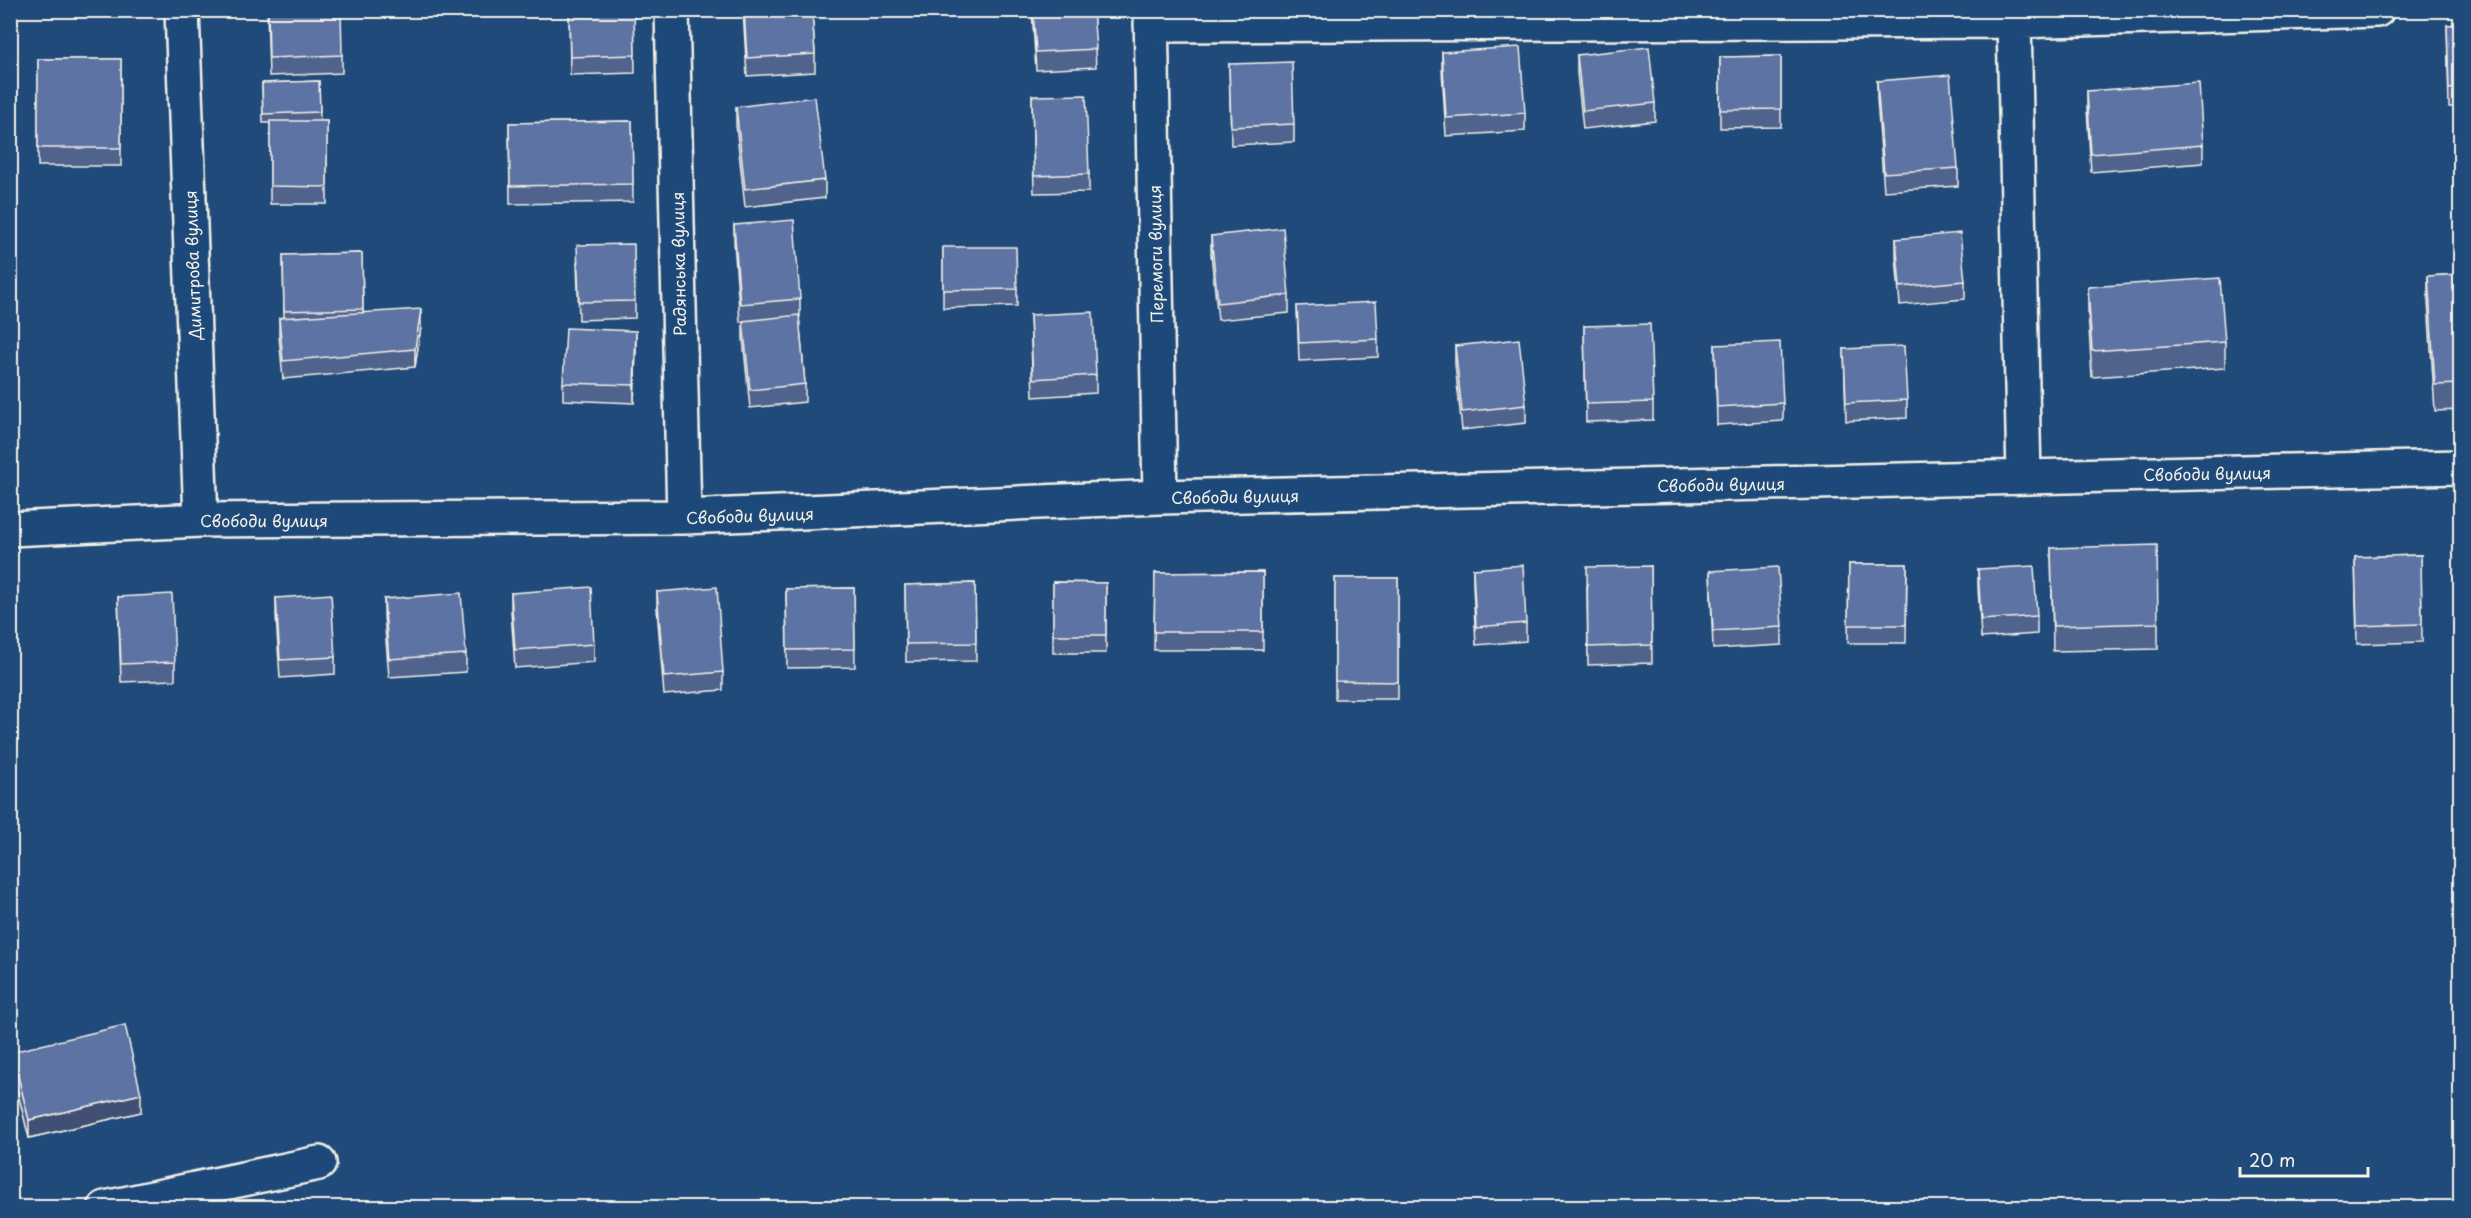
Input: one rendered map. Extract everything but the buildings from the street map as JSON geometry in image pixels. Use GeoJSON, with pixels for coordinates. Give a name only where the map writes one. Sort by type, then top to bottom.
{"type":"FeatureCollection","features":[{"type":"Feature","properties":{"kind":"street","name":"Димитрова вулиця"},"geometry":{"type":"LineString","coordinates":[[182,10],[201,520]]}},
{"type":"Feature","properties":{"kind":"street","name":"Радянська вулиця"},"geometry":{"type":"LineString","coordinates":[[672,10],[684,518]]}},
{"type":"Feature","properties":{"kind":"street"},"geometry":{"type":"LineString","coordinates":[[1151,18],[2013,16],[2377,10]]}},
{"type":"Feature","properties":{"kind":"street"},"geometry":{"type":"LineString","coordinates":[[2013,16],[2024,477]]}},
{"type":"Feature","properties":{"kind":"street","name":"Перемоги вулиця"},"geometry":{"type":"LineString","coordinates":[[1151,18],[1160,497]]}},
{"type":"Feature","properties":{"kind":"street","name":"Свободи вулиця"},"geometry":{"type":"LineString","coordinates":[[10,529],[201,520],[684,518],[1160,497],[2460,467]]}},
{"type":"Feature","properties":{"kind":"street"},"geometry":{"type":"LineString","coordinates":[[105,1208],[319,1163]]}}]}
